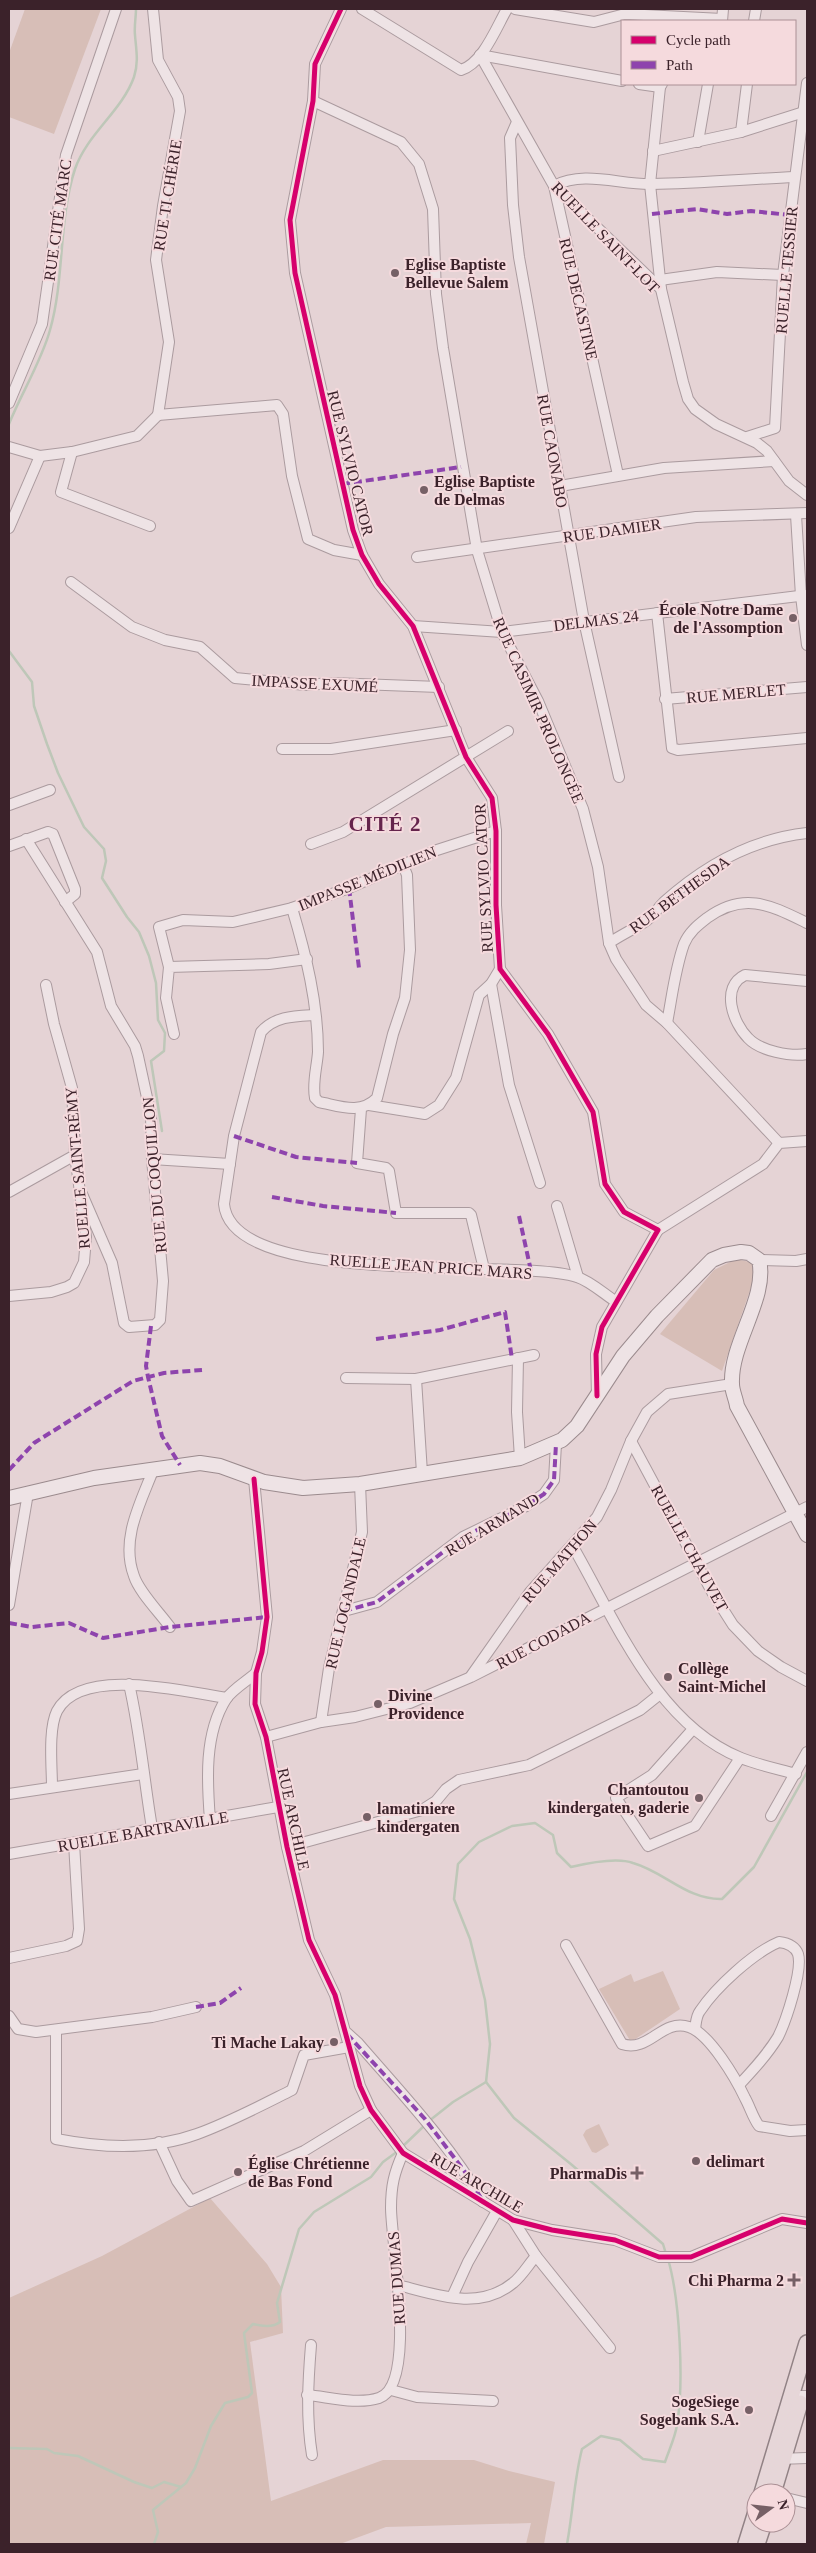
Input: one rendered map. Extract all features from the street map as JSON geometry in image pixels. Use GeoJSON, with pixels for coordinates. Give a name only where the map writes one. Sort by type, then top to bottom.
{"type":"FeatureCollection","features":[{"type":"Feature","properties":{"kind":"main road"},"geometry":{"type":"LineString","coordinates":[[9,1498],[94,1478],[200,1463],[220,1466],[254,1479],[303,1488],[360,1484],[422,1472],[520,1458],[556,1444],[577,1426],[628,1350],[657,1316],[712,1260],[724,1255],[741,1252],[749,1253],[759,1260],[762,1271],[735,1354],[732,1384],[737,1406],[807,1535]]}},
{"type":"Feature","properties":{"kind":"main road"},"geometry":{"type":"LineString","coordinates":[[800,2396],[807,2343]]}},
{"type":"Feature","properties":{"kind":"main road"},"geometry":{"type":"LineString","coordinates":[[766,2483],[807,2379]]}},
{"type":"Feature","properties":{"kind":"main road"},"geometry":{"type":"LineString","coordinates":[[774,2483],[777,2459]]}},
{"type":"Feature","properties":{"kind":"street","name":"RUE CITÉ MARC"},"geometry":{"type":"LineString","coordinates":[[9,403],[42,324],[66,155],[116,9]]}},
{"type":"Feature","properties":{"kind":"street","name":"RUE TI CHÉRIE"},"geometry":{"type":"LineString","coordinates":[[153,9],[158,60],[178,97],[180,111],[162,206],[156,260],[169,342],[158,415]]}},
{"type":"Feature","properties":{"kind":"street","name":"RUE SYLVIO CATOR"},"geometry":{"type":"LineString","coordinates":[[341,9],[315,64],[313,101],[290,220],[295,273],[342,484],[362,554],[379,584],[414,626],[466,757],[492,798],[496,832],[496,905],[500,969],[548,1034],[594,1112],[605,1184],[624,1212],[658,1230]]}},
{"type":"Feature","properties":{"kind":"street"},"geometry":{"type":"LineString","coordinates":[[362,9],[461,70],[467,68],[480,55],[506,9]]}},
{"type":"Feature","properties":{"kind":"street"},"geometry":{"type":"LineString","coordinates":[[515,9],[594,22],[625,14],[722,16]]}},
{"type":"Feature","properties":{"kind":"street"},"geometry":{"type":"LineString","coordinates":[[480,55],[621,81]]}},
{"type":"Feature","properties":{"kind":"street","name":"RUELLE SAINT-LOT"},"geometry":{"type":"LineString","coordinates":[[480,55],[554,186],[661,285],[688,399],[695,409],[705,417],[747,437],[767,451],[789,481],[807,495]]}},
{"type":"Feature","properties":{"kind":"street","name":"RUELLE TESSIER"},"geometry":{"type":"LineString","coordinates":[[747,437],[775,428],[783,275],[807,83]]}},
{"type":"Feature","properties":{"kind":"street"},"geometry":{"type":"LineString","coordinates":[[698,142],[708,85]]}},
{"type":"Feature","properties":{"kind":"street"},"geometry":{"type":"LineString","coordinates":[[741,132],[746,85]]}},
{"type":"Feature","properties":{"kind":"street"},"geometry":{"type":"LineString","coordinates":[[661,86],[650,184],[661,285],[717,272],[783,275]]}},
{"type":"Feature","properties":{"kind":"street","name":"RUE CASIMIR PROLONGÉE"},"geometry":{"type":"LineString","coordinates":[[313,101],[401,142],[419,164],[433,209],[436,294],[443,348],[477,550],[502,632],[538,701],[583,810],[598,867],[609,943],[628,980],[646,1005],[667,1023],[779,1143]]}},
{"type":"Feature","properties":{"kind":"street"},"geometry":{"type":"LineString","coordinates":[[653,151],[741,132],[805,111]]}},
{"type":"Feature","properties":{"kind":"street","name":"RUE CAONABO"},"geometry":{"type":"LineString","coordinates":[[517,122],[510,138],[515,222],[584,622],[620,778]]}},
{"type":"Feature","properties":{"kind":"street"},"geometry":{"type":"LineString","coordinates":[[554,186],[566,179],[578,178],[650,184],[795,177]]}},
{"type":"Feature","properties":{"kind":"street","name":"RUE DECASTINE"},"geometry":{"type":"LineString","coordinates":[[554,186],[618,475]]}},
{"type":"Feature","properties":{"kind":"street"},"geometry":{"type":"LineString","coordinates":[[9,447],[40,456],[72,452],[137,436],[158,415],[277,405],[281,408],[292,476],[308,539],[334,550],[362,554]]}},
{"type":"Feature","properties":{"kind":"street"},"geometry":{"type":"LineString","coordinates":[[72,452],[61,492],[150,526]]}},
{"type":"Feature","properties":{"kind":"street"},"geometry":{"type":"LineString","coordinates":[[9,528],[40,456]]}},
{"type":"Feature","properties":{"kind":"street"},"geometry":{"type":"LineString","coordinates":[[560,486],[664,468],[774,460]]}},
{"type":"Feature","properties":{"kind":"street","name":"RUE DAMIER"},"geometry":{"type":"LineString","coordinates":[[417,557],[477,550],[696,517],[796,515],[807,513]]}},
{"type":"Feature","properties":{"kind":"street"},"geometry":{"type":"LineString","coordinates":[[796,515],[807,645]]}},
{"type":"Feature","properties":{"kind":"street","name":"IMPASSE EXUMÉ"},"geometry":{"type":"LineString","coordinates":[[70,582],[132,627],[165,640],[200,647],[236,678],[306,685],[332,683],[439,687]]}},
{"type":"Feature","properties":{"kind":"street","name":"DELMAS 24"},"geometry":{"type":"LineString","coordinates":[[414,626],[502,632],[804,595]]}},
{"type":"Feature","properties":{"kind":"street"},"geometry":{"type":"LineString","coordinates":[[657,613],[671,746],[675,750],[807,738]]}},
{"type":"Feature","properties":{"kind":"street","name":"RUE MERLET"},"geometry":{"type":"LineString","coordinates":[[665,698],[807,687]]}},
{"type":"Feature","properties":{"kind":"street"},"geometry":{"type":"LineString","coordinates":[[282,749],[331,749],[456,730]]}},
{"type":"Feature","properties":{"kind":"street"},"geometry":{"type":"LineString","coordinates":[[310,844],[343,832],[508,731]]}},
{"type":"Feature","properties":{"kind":"street"},"geometry":{"type":"LineString","coordinates":[[9,805],[50,790]]}},
{"type":"Feature","properties":{"kind":"street"},"geometry":{"type":"LineString","coordinates":[[9,846],[48,832],[54,835],[75,889],[75,894],[66,902]]}},
{"type":"Feature","properties":{"kind":"street","name":"IMPASSE MÉDILIEN"},"geometry":{"type":"LineString","coordinates":[[169,967],[159,927],[183,920],[232,922],[292,908],[403,865],[436,850],[496,832]]}},
{"type":"Feature","properties":{"kind":"street","name":"RUE BETHESDA"},"geometry":{"type":"LineString","coordinates":[[609,943],[647,920],[665,902],[720,860],[740,851],[786,836],[807,833]]}},
{"type":"Feature","properties":{"kind":"street","name":"RUE DU COQUILLON"},"geometry":{"type":"LineString","coordinates":[[26,839],[97,952],[111,1006],[135,1046],[148,1097],[163,1282],[160,1320],[156,1325],[129,1327],[124,1323],[112,1263],[82,1194]]}},
{"type":"Feature","properties":{"kind":"street"},"geometry":{"type":"LineString","coordinates":[[403,865],[407,875],[410,950],[405,998],[393,1034],[377,1098],[365,1107],[358,1163],[389,1170],[396,1213],[469,1213],[484,1269]]}},
{"type":"Feature","properties":{"kind":"street"},"geometry":{"type":"LineString","coordinates":[[667,1023],[685,941],[695,928],[721,908],[740,902],[762,904],[807,923]]}},
{"type":"Feature","properties":{"kind":"street"},"geometry":{"type":"LineString","coordinates":[[292,908],[307,959],[318,1052],[315,1098],[319,1102],[424,1114],[439,1105],[456,1078],[478,995],[491,984],[500,969]]}},
{"type":"Feature","properties":{"kind":"street"},"geometry":{"type":"LineString","coordinates":[[174,1034],[166,998],[169,967],[269,964],[307,959]]}},
{"type":"Feature","properties":{"kind":"street"},"geometry":{"type":"LineString","coordinates":[[807,981],[745,975],[738,978],[734,984],[731,1004],[737,1023],[749,1040],[765,1049],[807,1054]]}},
{"type":"Feature","properties":{"kind":"street"},"geometry":{"type":"LineString","coordinates":[[491,984],[509,1085],[540,1183]]}},
{"type":"Feature","properties":{"kind":"street","name":"RUELLE SAINT-RÉMY"},"geometry":{"type":"LineString","coordinates":[[9,1296],[59,1291],[74,1283],[84,1262],[86,1237],[82,1194],[75,1156],[72,1088],[46,985]]}},
{"type":"Feature","properties":{"kind":"street"},"geometry":{"type":"LineString","coordinates":[[152,1159],[230,1164],[234,1136],[261,1032],[266,1026],[280,1019],[314,1015]]}},
{"type":"Feature","properties":{"kind":"street"},"geometry":{"type":"LineString","coordinates":[[597,1396],[596,1354],[602,1327],[615,1301],[658,1230],[763,1164],[779,1143],[807,1141]]}},
{"type":"Feature","properties":{"kind":"street"},"geometry":{"type":"LineString","coordinates":[[9,1192],[75,1156]]}},
{"type":"Feature","properties":{"kind":"street","name":"RUELLE JEAN PRICE MARS"},"geometry":{"type":"LineString","coordinates":[[230,1164],[225,1213],[235,1228],[252,1240],[285,1254],[357,1264],[484,1269],[578,1277],[615,1301]]}},
{"type":"Feature","properties":{"kind":"street"},"geometry":{"type":"LineString","coordinates":[[557,1206],[578,1277]]}},
{"type":"Feature","properties":{"kind":"street"},"geometry":{"type":"LineString","coordinates":[[759,1260],[796,1261],[807,1259]]}},
{"type":"Feature","properties":{"kind":"street"},"geometry":{"type":"LineString","coordinates":[[346,1378],[416,1379],[534,1355]]}},
{"type":"Feature","properties":{"kind":"street"},"geometry":{"type":"LineString","coordinates":[[518,1358],[517,1412],[520,1458]]}},
{"type":"Feature","properties":{"kind":"street"},"geometry":{"type":"LineString","coordinates":[[416,1379],[422,1472]]}},
{"type":"Feature","properties":{"kind":"street","name":"RUE MATHON"},"geometry":{"type":"LineString","coordinates":[[471,1677],[530,1592],[598,1517],[611,1490],[630,1441],[647,1412],[668,1394],[732,1384]]}},
{"type":"Feature","properties":{"kind":"street","name":"RUELLE CHAUVET"},"geometry":{"type":"LineString","coordinates":[[630,1441],[712,1592],[734,1625],[758,1651],[780,1667],[807,1681]]}},
{"type":"Feature","properties":{"kind":"street","name":"RUE ARMAND"},"geometry":{"type":"LineString","coordinates":[[344,1611],[377,1602],[463,1537],[526,1506],[544,1494],[554,1480],[556,1444]]}},
{"type":"Feature","properties":{"kind":"street"},"geometry":{"type":"LineString","coordinates":[[154,1468],[134,1518],[129,1537],[128,1556],[134,1578],[170,1627]]}},
{"type":"Feature","properties":{"kind":"street","name":"RUE ARCHILE"},"geometry":{"type":"LineString","coordinates":[[254,1479],[267,1616],[262,1652],[256,1673],[255,1704],[266,1737],[286,1847],[309,1940],[335,1995],[347,2033],[360,2086],[371,2110],[400,2150],[513,2220],[552,2230],[614,2240],[659,2257],[691,2257],[704,2253],[782,2219],[807,2223]]}},
{"type":"Feature","properties":{"kind":"street","name":"RUE LOGANDALE"},"geometry":{"type":"LineString","coordinates":[[321,1722],[329,1668],[362,1532],[360,1484]]}},
{"type":"Feature","properties":{"kind":"street"},"geometry":{"type":"LineString","coordinates":[[9,1605],[28,1493]]}},
{"type":"Feature","properties":{"kind":"street","name":"RUE CODADA"},"geometry":{"type":"LineString","coordinates":[[266,1737],[321,1722],[355,1717],[410,1704],[471,1677],[696,1561],[807,1507]]}},
{"type":"Feature","properties":{"kind":"street"},"geometry":{"type":"LineString","coordinates":[[572,1545],[608,1606],[634,1658],[660,1694],[693,1729],[740,1758],[796,1774]]}},
{"type":"Feature","properties":{"kind":"street"},"geometry":{"type":"LineString","coordinates":[[210,1820],[206,1767],[215,1728],[227,1698],[256,1673]]}},
{"type":"Feature","properties":{"kind":"street"},"geometry":{"type":"LineString","coordinates":[[52,1787],[52,1731],[57,1711],[83,1689],[97,1685],[129,1684],[227,1698]]}},
{"type":"Feature","properties":{"kind":"street"},"geometry":{"type":"LineString","coordinates":[[129,1684],[138,1724],[143,1774],[152,1828]]}},
{"type":"Feature","properties":{"kind":"street"},"geometry":{"type":"LineString","coordinates":[[286,1847],[422,1810],[436,1801],[446,1789],[459,1780],[529,1765],[640,1710],[660,1694]]}},
{"type":"Feature","properties":{"kind":"street"},"geometry":{"type":"LineString","coordinates":[[693,1729],[652,1775],[616,1798],[648,1846],[695,1826],[740,1758]]}},
{"type":"Feature","properties":{"kind":"street"},"geometry":{"type":"LineString","coordinates":[[771,1816],[807,1752]]}},
{"type":"Feature","properties":{"kind":"street"},"geometry":{"type":"LineString","coordinates":[[9,1794],[143,1774]]}},
{"type":"Feature","properties":{"kind":"street","name":"RUELLE BARTRAVILLE"},"geometry":{"type":"LineString","coordinates":[[9,1854],[278,1807]]}},
{"type":"Feature","properties":{"kind":"street"},"geometry":{"type":"LineString","coordinates":[[9,1958],[66,1946],[77,1941],[79,1929],[74,1843]]}},
{"type":"Feature","properties":{"kind":"street"},"geometry":{"type":"LineString","coordinates":[[695,2030],[699,2012],[722,1985],[760,1952],[779,1942],[787,1943],[797,1952],[799,1959],[796,1981],[778,2036],[761,2062],[739,2085]]}},
{"type":"Feature","properties":{"kind":"street"},"geometry":{"type":"LineString","coordinates":[[566,1945],[622,2044],[629,2046],[642,2045],[672,2026],[688,2026],[705,2037],[739,2085],[759,2126],[790,2131],[807,2130]]}},
{"type":"Feature","properties":{"kind":"street"},"geometry":{"type":"LineString","coordinates":[[9,2016],[18,2030],[36,2032],[152,2017],[196,2007]]}},
{"type":"Feature","properties":{"kind":"street"},"geometry":{"type":"LineString","coordinates":[[56,2030],[56,2139],[91,2146],[160,2142],[197,2134],[292,2090],[304,2055],[349,2047]]}},
{"type":"Feature","properties":{"kind":"street"},"geometry":{"type":"LineString","coordinates":[[347,2033],[428,2123],[465,2172],[483,2202]]}},
{"type":"Feature","properties":{"kind":"street"},"geometry":{"type":"LineString","coordinates":[[160,2142],[177,2181],[191,2201],[304,2151],[371,2110]]}},
{"type":"Feature","properties":{"kind":"street","name":"RUE DUMAS"},"geometry":{"type":"LineString","coordinates":[[392,2390],[401,2354],[398,2284],[391,2209],[393,2176],[400,2150]]}},
{"type":"Feature","properties":{"kind":"street"},"geometry":{"type":"LineString","coordinates":[[452,2297],[468,2262],[497,2211]]}},
{"type":"Feature","properties":{"kind":"street"},"geometry":{"type":"LineString","coordinates":[[513,2220],[536,2256],[610,2348]]}},
{"type":"Feature","properties":{"kind":"street"},"geometry":{"type":"LineString","coordinates":[[398,2284],[434,2295],[478,2300],[496,2294],[514,2282],[536,2256]]}},
{"type":"Feature","properties":{"kind":"street"},"geometry":{"type":"LineString","coordinates":[[311,2344],[307,2395],[308,2431],[312,2455]]}},
{"type":"Feature","properties":{"kind":"street"},"geometry":{"type":"LineString","coordinates":[[307,2395],[360,2400],[380,2398],[392,2390],[417,2397],[493,2401]]}},
{"type":"Feature","properties":{"kind":"street"},"geometry":{"type":"LineString","coordinates":[[777,2459],[807,2458]]}},
{"type":"Feature","properties":{"kind":"shaded area"},"geometry":{"type":"Polygon","coordinates":[[[25,9],[101,9],[54,134],[9,117],[9,53],[25,9]]]}},
{"type":"Feature","properties":{"kind":"shaded area"},"geometry":{"type":"Polygon","coordinates":[[[736,1259],[754,1263],[756,1273],[722,1371],[660,1334],[714,1270],[736,1259]]]}},
{"type":"Feature","properties":{"kind":"shaded area"},"geometry":{"type":"Polygon","coordinates":[[[663,1971],[680,2009],[631,2042],[599,1989],[631,1974],[634,1982],[663,1971]]]}},
{"type":"Feature","properties":{"kind":"shaded area"},"geometry":{"type":"Polygon","coordinates":[[[599,2124],[609,2145],[596,2153],[592,2152],[583,2135],[586,2130],[599,2124]]]}},
{"type":"Feature","properties":{"kind":"shaded area"},"geometry":{"type":"Polygon","coordinates":[[[210,2198],[267,2264],[281,2287],[283,2333],[250,2342],[271,2501],[383,2460],[474,2460],[555,2482],[544,2544],[526,2544],[531,2523],[386,2527],[340,2544],[9,2544],[9,2298],[102,2256],[210,2198]]]}},
{"type":"Feature","properties":{"kind":"waterway"},"geometry":{"type":"LineString","coordinates":[[9,424],[42,353],[50,330],[58,290],[66,209],[75,169],[80,156],[129,89],[136,71],[136,9]]}},
{"type":"Feature","properties":{"kind":"waterway"},"geometry":{"type":"LineString","coordinates":[[9,651],[32,682],[34,706],[58,773],[84,827],[104,849],[106,861],[102,878],[139,932],[149,956],[156,983],[158,1020],[165,1033],[164,1051],[151,1061],[162,1131]]}},
{"type":"Feature","properties":{"kind":"waterway"},"geometry":{"type":"LineString","coordinates":[[429,2121],[453,2102],[486,2082],[490,2044],[485,2000],[470,1939],[454,1899],[458,1864],[479,1842],[512,1826],[535,1823],[553,1835],[557,1853],[571,1867],[602,1861],[626,1861],[645,1867],[698,1895],[722,1899],[754,1867],[807,1772]]}},
{"type":"Feature","properties":{"kind":"waterway"},"geometry":{"type":"LineString","coordinates":[[486,2082],[514,2118],[572,2165],[663,2244],[666,2254]]}},
{"type":"Feature","properties":{"kind":"waterway"},"geometry":{"type":"LineString","coordinates":[[402,2147],[425,2125]]}},
{"type":"Feature","properties":{"kind":"waterway"},"geometry":{"type":"LineString","coordinates":[[154,2544],[158,2532],[153,2510],[186,2483],[195,2468],[211,2426],[225,2403],[248,2397],[252,2393],[244,2333],[253,2324],[270,2326],[280,2322],[277,2303],[299,2229],[314,2212],[371,2177],[383,2162],[398,2151]]}},
{"type":"Feature","properties":{"kind":"waterway"},"geometry":{"type":"LineString","coordinates":[[567,2544],[582,2449],[601,2436],[620,2440],[643,2459],[665,2462],[672,2444],[679,2407],[680,2342],[675,2296],[668,2259]]}},
{"type":"Feature","properties":{"kind":"waterway"},"geometry":{"type":"LineString","coordinates":[[9,2448],[47,2449],[54,2453],[78,2456],[134,2482],[152,2488],[164,2482],[181,2487]]}},
{"type":"Feature","properties":{"kind":"marked path"},"geometry":{"type":"LineString","coordinates":[[652,214],[697,209],[727,214],[751,211],[790,215]]}},
{"type":"Feature","properties":{"kind":"marked path"},"geometry":{"type":"LineString","coordinates":[[342,484],[461,467]]}},
{"type":"Feature","properties":{"kind":"marked path"},"geometry":{"type":"LineString","coordinates":[[349,888],[359,968]]}},
{"type":"Feature","properties":{"kind":"marked path"},"geometry":{"type":"LineString","coordinates":[[234,1136],[296,1157],[357,1163]]}},
{"type":"Feature","properties":{"kind":"marked path"},"geometry":{"type":"LineString","coordinates":[[272,1197],[323,1206],[396,1213]]}},
{"type":"Feature","properties":{"kind":"marked path"},"geometry":{"type":"LineString","coordinates":[[519,1216],[531,1271]]}},
{"type":"Feature","properties":{"kind":"marked path"},"geometry":{"type":"LineString","coordinates":[[376,1339],[440,1330],[505,1312],[512,1359]]}},
{"type":"Feature","properties":{"kind":"marked path"},"geometry":{"type":"LineString","coordinates":[[151,1326],[146,1366],[148,1377],[162,1436],[180,1465]]}},
{"type":"Feature","properties":{"kind":"marked path"},"geometry":{"type":"LineString","coordinates":[[9,1470],[34,1443],[133,1381],[164,1373],[202,1370]]}},
{"type":"Feature","properties":{"kind":"marked path"},"geometry":{"type":"LineString","coordinates":[[344,1611],[377,1602],[463,1537],[526,1506],[544,1494],[554,1480],[556,1444]]}},
{"type":"Feature","properties":{"kind":"marked path"},"geometry":{"type":"LineString","coordinates":[[9,1623],[32,1627],[69,1623],[103,1638],[170,1627],[267,1617]]}},
{"type":"Feature","properties":{"kind":"marked path"},"geometry":{"type":"LineString","coordinates":[[196,2007],[220,2003],[241,1988]]}},
{"type":"Feature","properties":{"kind":"marked path"},"geometry":{"type":"LineString","coordinates":[[347,2034],[425,2119],[465,2172],[481,2198]]}},
{"type":"Feature","properties":{"kind":"cycle path"},"geometry":{"type":"LineString","coordinates":[[341,9],[315,64],[313,101],[290,220],[295,273],[353,530],[362,555],[379,584],[413,626],[466,757],[492,798],[496,831],[496,905],[500,969],[548,1034],[593,1112],[605,1184],[624,1212],[658,1230],[602,1327],[596,1354],[597,1396]]}},
{"type":"Feature","properties":{"kind":"cycle path"},"geometry":{"type":"LineString","coordinates":[[254,1479],[267,1617],[262,1652],[256,1673],[255,1704],[266,1737],[287,1847],[309,1940],[335,1995],[360,2086],[371,2110],[403,2153],[513,2220],[552,2230],[615,2240],[659,2257],[691,2257],[782,2219],[807,2223]]}},
{"type":"Feature","properties":{"kind":"place","name":"Eglise Baptiste Bellevue Salem"},"geometry":{"type":"Point","coordinates":[395,273]}},
{"type":"Feature","properties":{"kind":"place","name":"Eglise Baptiste de Delmas"},"geometry":{"type":"Point","coordinates":[424,490]}},
{"type":"Feature","properties":{"kind":"place","name":"École Notre Dame de l'Assomption"},"geometry":{"type":"Point","coordinates":[793,618]}},
{"type":"Feature","properties":{"kind":"place","name":"Collège Saint-Michel"},"geometry":{"type":"Point","coordinates":[668,1677]}},
{"type":"Feature","properties":{"kind":"place","name":"Divine Providence"},"geometry":{"type":"Point","coordinates":[378,1704]}},
{"type":"Feature","properties":{"kind":"place","name":"Chantoutou kindergaten, gaderie"},"geometry":{"type":"Point","coordinates":[699,1798]}},
{"type":"Feature","properties":{"kind":"place","name":"lamatiniere kindergaten"},"geometry":{"type":"Point","coordinates":[367,1817]}},
{"type":"Feature","properties":{"kind":"place","name":"Ti Mache Lakay"},"geometry":{"type":"Point","coordinates":[334,2042]}},
{"type":"Feature","properties":{"kind":"place","name":"delimart"},"geometry":{"type":"Point","coordinates":[696,2161]}},
{"type":"Feature","properties":{"kind":"place","name":"Église Chrétienne de Bas Fond"},"geometry":{"type":"Point","coordinates":[238,2172]}},
{"type":"Feature","properties":{"kind":"place","name":"PharmaDis"},"geometry":{"type":"Point","coordinates":[637,2173]}},
{"type":"Feature","properties":{"kind":"place","name":"Chi Pharma 2"},"geometry":{"type":"Point","coordinates":[794,2280]}},
{"type":"Feature","properties":{"kind":"place","name":"SogeSiege Sogebank S.A."},"geometry":{"type":"Point","coordinates":[749,2410]}},
{"type":"Feature","properties":{"kind":"district","name":"CITÉ 2"},"geometry":{"type":"Point","coordinates":[385,824]}}]}
